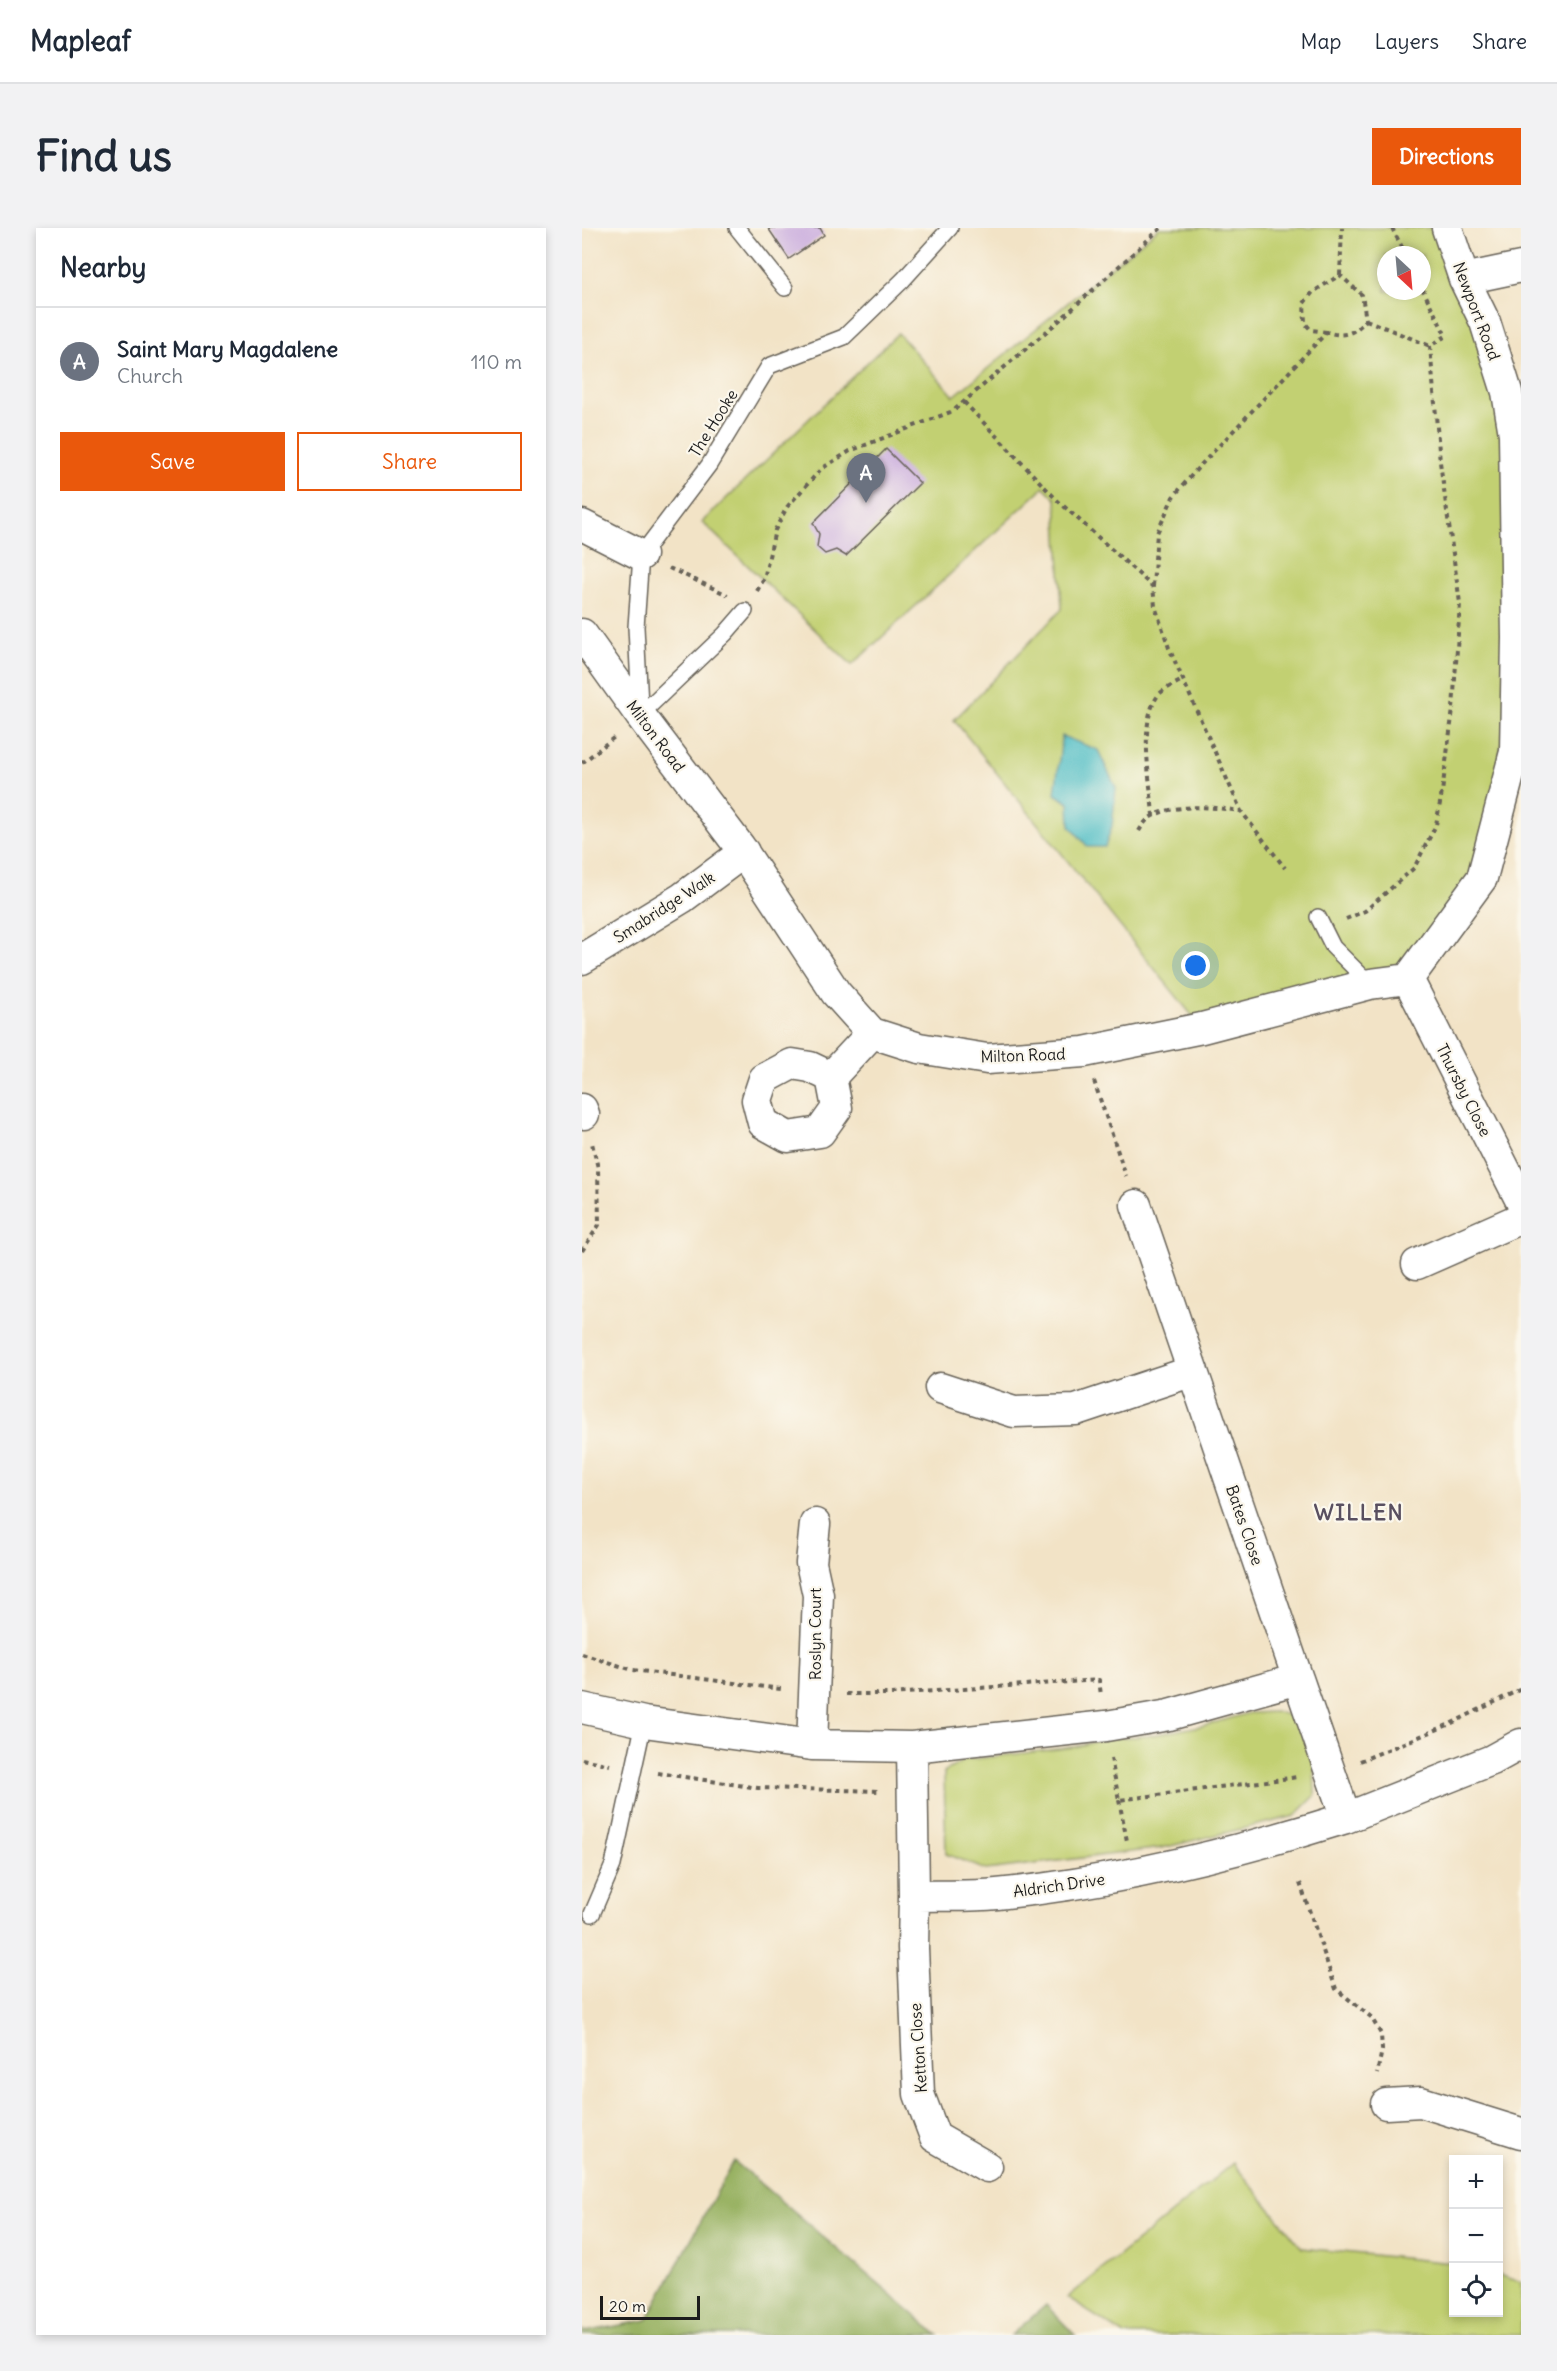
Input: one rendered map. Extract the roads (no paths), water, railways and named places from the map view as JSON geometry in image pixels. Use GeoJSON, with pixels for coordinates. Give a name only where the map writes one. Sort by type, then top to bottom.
{"type":"FeatureCollection","features":[{"type":"Feature","properties":{"kind":"street","name":"Newport Road"},"geometry":{"type":"LineString","coordinates":[[1447,228],[1464,279],[1485,322],[1507,392],[1514,434],[1519,639],[1518,754]]}},
{"type":"Feature","properties":{"kind":"street"},"geometry":{"type":"LineString","coordinates":[[1464,279],[1521,267]]}},
{"type":"Feature","properties":{"kind":"street"},"geometry":{"type":"LineString","coordinates":[[582,525],[641,555]]}},
{"type":"Feature","properties":{"kind":"street","name":"Milton Road"},"geometry":{"type":"LineString","coordinates":[[582,634],[744,852],[836,993],[872,1033],[919,1048],[987,1059],[1084,1052],[1202,1028],[1370,984],[1407,979]]}},
{"type":"Feature","properties":{"kind":"street"},"geometry":{"type":"LineString","coordinates":[[1407,979],[1482,878],[1518,754]]}},
{"type":"Feature","properties":{"kind":"street","name":"Smabridge Walk"},"geometry":{"type":"LineString","coordinates":[[582,958],[682,898],[744,852]]}},
{"type":"Feature","properties":{"kind":"street","name":"Thursby Close"},"geometry":{"type":"LineString","coordinates":[[1407,979],[1521,1202]]}},
{"type":"Feature","properties":{"kind":"street"},"geometry":{"type":"LineString","coordinates":[[831,1077],[872,1033]]}},
{"type":"Feature","properties":{"kind":"street","name":"Bates Close"},"geometry":{"type":"LineString","coordinates":[[1136,1205],[1298,1679]]}},
{"type":"Feature","properties":{"kind":"street"},"geometry":{"type":"LineString","coordinates":[[1417,1264],[1521,1218]]}},
{"type":"Feature","properties":{"kind":"street"},"geometry":{"type":"LineString","coordinates":[[940,1388],[1014,1412],[1076,1410],[1193,1371]]}},
{"type":"Feature","properties":{"kind":"street","name":"Roslyn Court"},"geometry":{"type":"LineString","coordinates":[[812,1745],[818,1595],[811,1563],[815,1524]]}},
{"type":"Feature","properties":{"kind":"street"},"geometry":{"type":"LineString","coordinates":[[582,1708],[644,1722],[812,1745],[912,1747],[1106,1726],[1169,1714],[1298,1679],[1346,1818]]}},
{"type":"Feature","properties":{"kind":"street","name":"Aldrich Drive"},"geometry":{"type":"LineString","coordinates":[[914,1896],[995,1894],[1133,1875],[1273,1841],[1346,1818],[1492,1760],[1521,1744]]}},
{"type":"Feature","properties":{"kind":"street"},"geometry":{"type":"LineString","coordinates":[[912,1747],[914,1896]]}},
{"type":"Feature","properties":{"kind":"street","name":"Ketton Close"},"geometry":{"type":"LineString","coordinates":[[914,1896],[913,1948],[919,2094],[935,2138],[987,2167]]}},
{"type":"Feature","properties":{"kind":"street"},"geometry":{"type":"LineString","coordinates":[[1386,2104],[1421,2102],[1521,2133]]}},
{"type":"Feature","properties":{"kind":"lane"},"geometry":{"type":"LineString","coordinates":[[737,228],[784,288]]}},
{"type":"Feature","properties":{"kind":"lane","name":"The Hooke"},"geometry":{"type":"LineString","coordinates":[[641,555],[709,465],[769,366],[844,337],[903,280],[950,228]]}},
{"type":"Feature","properties":{"kind":"lane"},"geometry":{"type":"LineString","coordinates":[[640,715],[636,627],[641,555]]}},
{"type":"Feature","properties":{"kind":"lane"},"geometry":{"type":"LineString","coordinates":[[640,715],[725,634],[747,608]]}},
{"type":"Feature","properties":{"kind":"lane"},"geometry":{"type":"LineString","coordinates":[[1318,917],[1334,946],[1370,984]]}},
{"type":"Feature","properties":{"kind":"lane"},"geometry":{"type":"LineString","coordinates":[[592,1914],[613,1864],[644,1722]]}},
{"type":"Feature","properties":{"kind":"water"},"geometry":{"type":"Polygon","coordinates":[[[1062,736],[1098,750],[1116,788],[1112,826],[1105,847],[1088,847],[1070,826],[1069,803],[1055,794],[1062,736]]]}},
{"type":"Feature","properties":{"kind":"place","name":"Saint Mary Magdalene"},"geometry":{"type":"Point","coordinates":[866,503]}},
{"type":"Feature","properties":{"kind":"district","name":"WILLEN"},"geometry":{"type":"Point","coordinates":[1359,1512]}}]}
